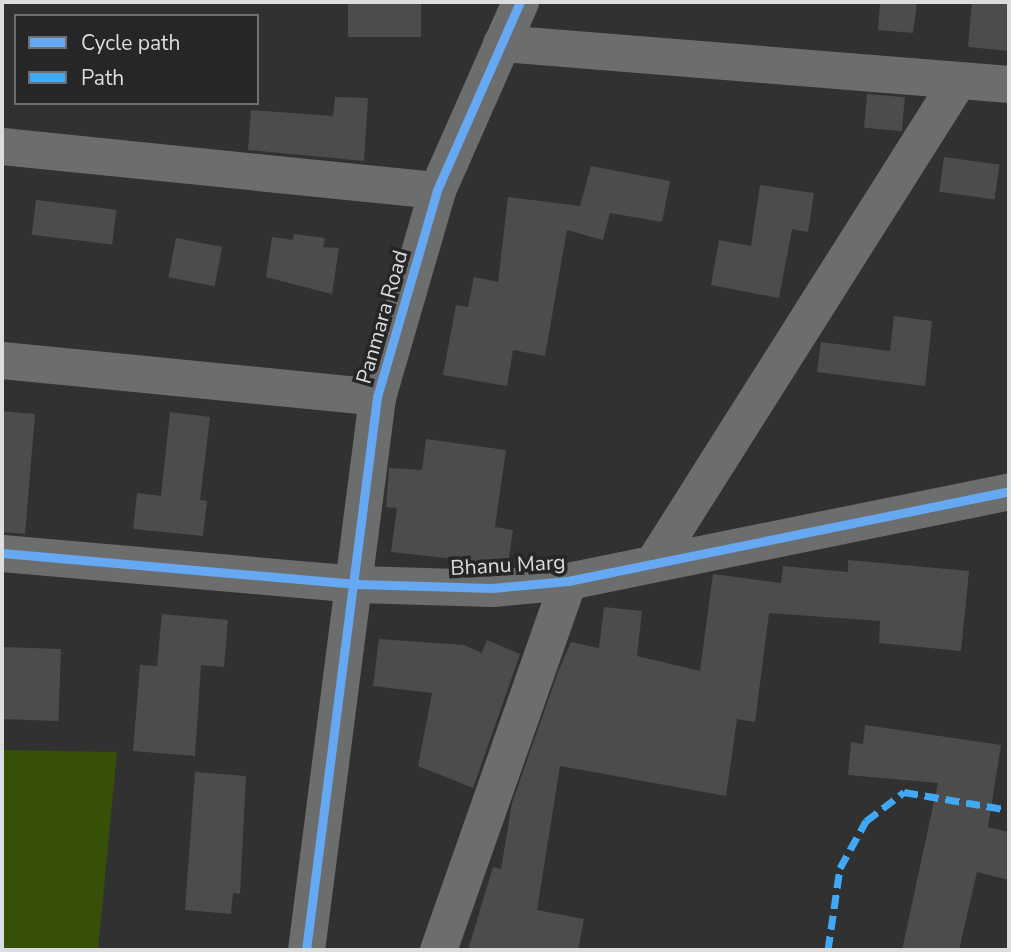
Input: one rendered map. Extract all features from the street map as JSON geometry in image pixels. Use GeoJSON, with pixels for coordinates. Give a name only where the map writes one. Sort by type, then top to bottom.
{"type":"FeatureCollection","features":[{"type":"Feature","properties":{"kind":"street","name":"Panmara Road"},"geometry":{"type":"LineString","coordinates":[[306,950],[358,584],[377,397],[437,190],[520,2]]}},
{"type":"Feature","properties":{"kind":"street"},"geometry":{"type":"LineString","coordinates":[[501,43],[957,82],[1009,84]]}},
{"type":"Feature","properties":{"kind":"street"},"geometry":{"type":"LineString","coordinates":[[653,563],[957,82]]}},
{"type":"Feature","properties":{"kind":"street"},"geometry":{"type":"LineString","coordinates":[[2,146],[437,190]]}},
{"type":"Feature","properties":{"kind":"street"},"geometry":{"type":"LineString","coordinates":[[2,360],[377,397]]}},
{"type":"Feature","properties":{"kind":"street","name":"Bhanu Marg"},"geometry":{"type":"LineString","coordinates":[[2,553],[358,584],[492,587],[568,581],[1009,491]]}},
{"type":"Feature","properties":{"kind":"street"},"geometry":{"type":"LineString","coordinates":[[438,950],[568,581]]}},
{"type":"Feature","properties":{"kind":"green space"},"geometry":{"type":"Polygon","coordinates":[[[2,750],[117,752],[98,950],[2,950],[2,750]]]}},
{"type":"Feature","properties":{"kind":"building"},"geometry":{"type":"Polygon","coordinates":[[[348,2],[421,2],[421,37],[348,37],[348,2]]]}},
{"type":"Feature","properties":{"kind":"building"},"geometry":{"type":"Polygon","coordinates":[[[880,2],[917,2],[913,33],[878,30],[880,2]]]}},
{"type":"Feature","properties":{"kind":"building"},"geometry":{"type":"Polygon","coordinates":[[[972,2],[1009,2],[1009,51],[968,47],[972,2]]]}},
{"type":"Feature","properties":{"kind":"building"},"geometry":{"type":"Polygon","coordinates":[[[867,94],[905,97],[902,131],[864,128],[867,94]]]}},
{"type":"Feature","properties":{"kind":"building"},"geometry":{"type":"Polygon","coordinates":[[[335,97],[368,98],[364,161],[248,150],[251,110],[333,116],[335,97]]]}},
{"type":"Feature","properties":{"kind":"building"},"geometry":{"type":"Polygon","coordinates":[[[944,157],[999,165],[995,199],[939,192],[944,157]]]}},
{"type":"Feature","properties":{"kind":"building"},"geometry":{"type":"Polygon","coordinates":[[[591,166],[670,181],[662,222],[610,213],[603,240],[567,230],[545,356],[513,350],[507,386],[443,375],[456,305],[468,307],[474,277],[498,282],[508,197],[580,206],[591,166]]]}},
{"type":"Feature","properties":{"kind":"building"},"geometry":{"type":"Polygon","coordinates":[[[760,185],[814,193],[808,232],[792,229],[779,298],[711,285],[719,240],[751,246],[760,185]]]}},
{"type":"Feature","properties":{"kind":"building"},"geometry":{"type":"Polygon","coordinates":[[[36,200],[116,210],[112,245],[32,235],[36,200]]]}},
{"type":"Feature","properties":{"kind":"building"},"geometry":{"type":"Polygon","coordinates":[[[294,234],[325,238],[323,247],[339,248],[332,294],[266,277],[272,237],[293,240],[294,234]]]}},
{"type":"Feature","properties":{"kind":"building"},"geometry":{"type":"Polygon","coordinates":[[[176,238],[222,247],[215,286],[168,277],[176,238]]]}},
{"type":"Feature","properties":{"kind":"building"},"geometry":{"type":"Polygon","coordinates":[[[894,316],[932,321],[925,386],[817,372],[821,342],[890,351],[894,316]]]}},
{"type":"Feature","properties":{"kind":"building"},"geometry":{"type":"Polygon","coordinates":[[[2,411],[35,414],[25,534],[2,532],[2,411]]]}},
{"type":"Feature","properties":{"kind":"building"},"geometry":{"type":"Polygon","coordinates":[[[170,412],[210,417],[200,500],[207,501],[203,536],[133,529],[137,493],[161,496],[170,412]]]}},
{"type":"Feature","properties":{"kind":"building"},"geometry":{"type":"Polygon","coordinates":[[[426,439],[506,450],[495,527],[513,530],[508,565],[391,552],[397,508],[386,507],[389,468],[422,470],[426,439]]]}},
{"type":"Feature","properties":{"kind":"building"},"geometry":{"type":"Polygon","coordinates":[[[848,560],[969,571],[961,651],[879,643],[880,621],[769,613],[755,722],[737,719],[726,796],[560,766],[537,910],[584,919],[578,950],[468,950],[493,867],[501,869],[512,803],[558,672],[571,642],[599,648],[604,607],[642,611],[637,656],[700,671],[713,574],[781,583],[783,566],[848,572],[848,560]]]}},
{"type":"Feature","properties":{"kind":"building"},"geometry":{"type":"Polygon","coordinates":[[[162,614],[228,620],[224,667],[201,665],[195,756],[133,751],[140,665],[157,666],[162,614]]]}},
{"type":"Feature","properties":{"kind":"building"},"geometry":{"type":"Polygon","coordinates":[[[379,639],[464,645],[482,653],[487,640],[520,654],[473,788],[418,766],[432,693],[373,686],[379,639]]]}},
{"type":"Feature","properties":{"kind":"building"},"geometry":{"type":"Polygon","coordinates":[[[2,647],[61,649],[58,721],[2,719],[2,647]]]}},
{"type":"Feature","properties":{"kind":"building"},"geometry":{"type":"Polygon","coordinates":[[[865,725],[1001,745],[988,827],[1009,832],[1009,880],[977,872],[959,950],[902,950],[938,783],[848,775],[851,742],[863,744],[865,725]]]}},
{"type":"Feature","properties":{"kind":"building"},"geometry":{"type":"Polygon","coordinates":[[[195,772],[246,776],[240,894],[233,893],[231,914],[185,910],[195,772]]]}},
{"type":"Feature","properties":{"kind":"marked path"},"geometry":{"type":"LineString","coordinates":[[828,950],[840,868],[866,821],[904,792],[1009,810]]}},
{"type":"Feature","properties":{"kind":"cycle path"},"geometry":{"type":"LineString","coordinates":[[306,950],[377,397],[437,190],[520,2]]}},
{"type":"Feature","properties":{"kind":"cycle path"},"geometry":{"type":"LineString","coordinates":[[2,553],[357,584],[492,588],[568,581],[1009,491]]}}]}
